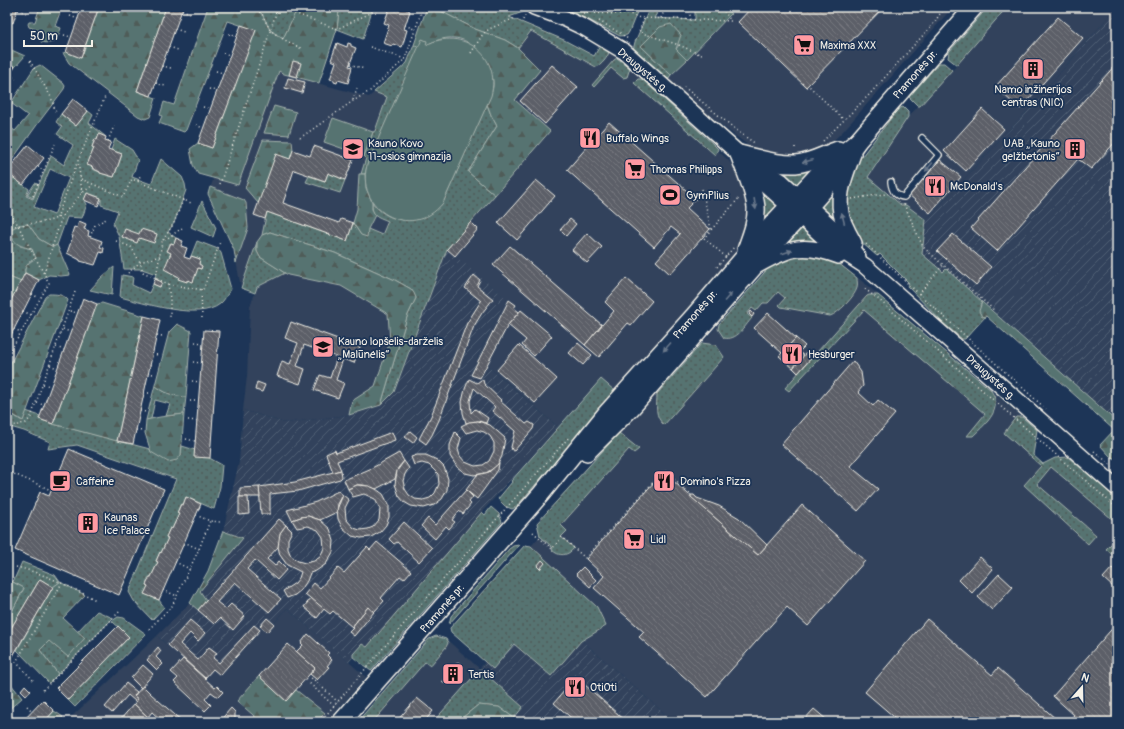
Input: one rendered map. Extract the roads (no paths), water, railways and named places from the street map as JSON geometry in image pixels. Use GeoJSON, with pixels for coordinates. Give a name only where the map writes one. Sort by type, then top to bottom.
{"type":"FeatureCollection","features":[{"type":"Feature","properties":{"kind":"main road","name":"Draugystės g."},"geometry":{"type":"LineString","coordinates":[[534,7],[579,25],[618,48],[739,154],[764,184],[839,234],[865,266],[1117,488]]}},
{"type":"Feature","properties":{"kind":"main road","name":"Pramonės pr."},"geometry":{"type":"LineString","coordinates":[[342,722],[541,494],[605,415],[688,323],[748,263],[799,206],[824,190],[857,142],[974,7]]}},
{"type":"Feature","properties":{"kind":"main road"},"geometry":{"type":"LineString","coordinates":[[739,154],[780,163],[796,164],[812,160],[857,142]]}},
{"type":"Feature","properties":{"kind":"main road"},"geometry":{"type":"LineString","coordinates":[[857,142],[842,182],[840,202],[843,220],[865,266]]}},
{"type":"Feature","properties":{"kind":"main road"},"geometry":{"type":"LineString","coordinates":[[739,154],[756,207],[748,263],[802,248],[824,250],[865,266]]}},
{"type":"Feature","properties":{"kind":"lane"},"geometry":{"type":"LineString","coordinates":[[891,182],[892,189],[898,195],[904,197],[939,155],[922,138]]}},
{"type":"Feature","properties":{"kind":"place","name":"Maxima XXX"},"geometry":{"type":"Point","coordinates":[804,45]}},
{"type":"Feature","properties":{"kind":"place","name":"Namo inžinerijos centras (NIC)"},"geometry":{"type":"Point","coordinates":[1033,69]}},
{"type":"Feature","properties":{"kind":"place","name":"Buffalo Wings"},"geometry":{"type":"Point","coordinates":[590,138]}},
{"type":"Feature","properties":{"kind":"place","name":"Kauno Kovo 11-osios gimnazija"},"geometry":{"type":"Point","coordinates":[353,149]}},
{"type":"Feature","properties":{"kind":"place","name":"UAB „Kauno gelžbetonis“"},"geometry":{"type":"Point","coordinates":[1075,149]}},
{"type":"Feature","properties":{"kind":"place","name":"Thomas Philipps"},"geometry":{"type":"Point","coordinates":[635,169]}},
{"type":"Feature","properties":{"kind":"place","name":"McDonald's"},"geometry":{"type":"Point","coordinates":[935,186]}},
{"type":"Feature","properties":{"kind":"place","name":"GymPlius"},"geometry":{"type":"Point","coordinates":[670,195]}},
{"type":"Feature","properties":{"kind":"place","name":"Kauno lopšelis-darželis „Malūnėlis“"},"geometry":{"type":"Point","coordinates":[323,347]}},
{"type":"Feature","properties":{"kind":"place","name":"Hesburger"},"geometry":{"type":"Point","coordinates":[792,354]}},
{"type":"Feature","properties":{"kind":"place","name":"Caffeine"},"geometry":{"type":"Point","coordinates":[60,481]}},
{"type":"Feature","properties":{"kind":"place","name":"Domino's Pizza"},"geometry":{"type":"Point","coordinates":[664,481]}},
{"type":"Feature","properties":{"kind":"place","name":"Kaunas Ice Palace"},"geometry":{"type":"Point","coordinates":[88,523]}},
{"type":"Feature","properties":{"kind":"place","name":"Lidl"},"geometry":{"type":"Point","coordinates":[634,539]}},
{"type":"Feature","properties":{"kind":"place","name":"Tertis"},"geometry":{"type":"Point","coordinates":[453,674]}},
{"type":"Feature","properties":{"kind":"place","name":"OtiOti"},"geometry":{"type":"Point","coordinates":[575,687]}}]}
